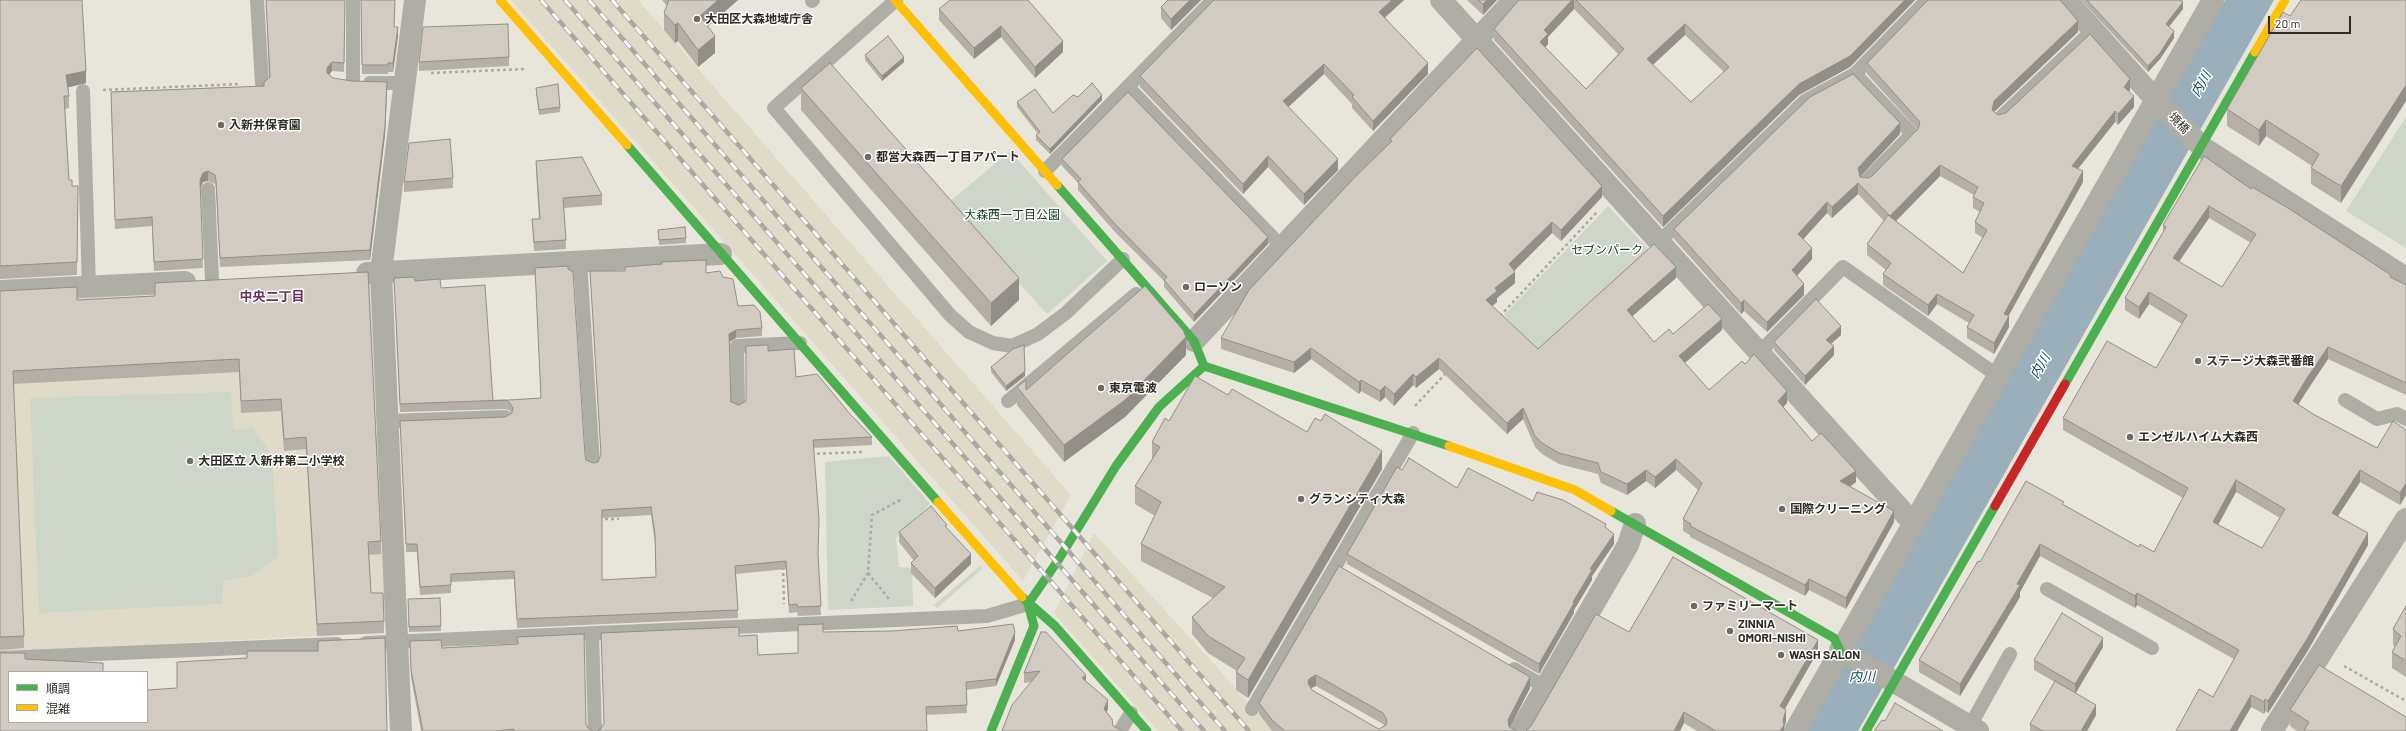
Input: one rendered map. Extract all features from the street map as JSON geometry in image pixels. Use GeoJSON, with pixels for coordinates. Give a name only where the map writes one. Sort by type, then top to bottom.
{"type":"FeatureCollection","features":[{"type":"Feature","properties":{"kind":"street"},"geometry":{"type":"LineString","coordinates":[[401,731],[389,421],[381,272],[415,0]]}},
{"type":"Feature","properties":{"kind":"street"},"geometry":{"type":"LineString","coordinates":[[500,0],[1028,604],[1055,626],[1147,731]]}},
{"type":"Feature","properties":{"kind":"street"},"geometry":{"type":"LineString","coordinates":[[1440,0],[1477,39],[1913,523]]}},
{"type":"Feature","properties":{"kind":"street"},"geometry":{"type":"LineString","coordinates":[[1194,341],[1514,0]]}},
{"type":"Feature","properties":{"kind":"street","name":"境橋"},"geometry":{"type":"LineString","coordinates":[[2066,0],[2156,100],[2202,147],[2406,278]]}},
{"type":"Feature","properties":{"kind":"street"},"geometry":{"type":"LineString","coordinates":[[1795,731],[1842,652],[1913,523],[2213,0]]}},
{"type":"Feature","properties":{"kind":"street"},"geometry":{"type":"LineString","coordinates":[[1866,731],[1891,681],[2202,147],[2285,0]]}},
{"type":"Feature","properties":{"kind":"street"},"geometry":{"type":"LineString","coordinates":[[902,2],[1045,171],[1194,341],[1204,366]]}},
{"type":"Feature","properties":{"kind":"street"},"geometry":{"type":"LineString","coordinates":[[343,274],[721,254]]}},
{"type":"Feature","properties":{"kind":"street"},"geometry":{"type":"LineString","coordinates":[[0,291],[235,279]]}},
{"type":"Feature","properties":{"kind":"street"},"geometry":{"type":"LineString","coordinates":[[1204,366],[1396,427],[1575,490],[1834,638],[1842,652],[1974,728]]}},
{"type":"Feature","properties":{"kind":"street"},"geometry":{"type":"LineString","coordinates":[[991,731],[1034,626],[1028,604],[1059,559],[1116,466],[1159,407],[1204,366]]}},
{"type":"Feature","properties":{"kind":"street"},"geometry":{"type":"LineString","coordinates":[[2272,731],[2406,519]]}},
{"type":"Feature","properties":{"kind":"street"},"geometry":{"type":"LineString","coordinates":[[1520,731],[1628,545],[1636,524]]}},
{"type":"Feature","properties":{"kind":"lane"},"geometry":{"type":"LineString","coordinates":[[257,0],[262,83]]}},
{"type":"Feature","properties":{"kind":"lane"},"geometry":{"type":"LineString","coordinates":[[353,0],[347,81],[406,78]]}},
{"type":"Feature","properties":{"kind":"lane"},"geometry":{"type":"LineString","coordinates":[[1045,171],[1213,0]]}},
{"type":"Feature","properties":{"kind":"lane"},"geometry":{"type":"LineString","coordinates":[[1659,242],[1805,101],[1855,74],[1928,0]]}},
{"type":"Feature","properties":{"kind":"lane"},"geometry":{"type":"LineString","coordinates":[[902,2],[774,108],[950,315],[975,334],[993,343],[1012,346],[1038,334],[1066,313],[1123,259]]}},
{"type":"Feature","properties":{"kind":"lane"},"geometry":{"type":"LineString","coordinates":[[2000,118],[2092,30]]}},
{"type":"Feature","properties":{"kind":"lane"},"geometry":{"type":"LineString","coordinates":[[1855,74],[1912,134],[1866,181]]}},
{"type":"Feature","properties":{"kind":"lane"},"geometry":{"type":"LineString","coordinates":[[1128,87],[1282,247]]}},
{"type":"Feature","properties":{"kind":"lane"},"geometry":{"type":"LineString","coordinates":[[83,91],[89,287]]}},
{"type":"Feature","properties":{"kind":"lane"},"geometry":{"type":"LineString","coordinates":[[208,190],[212,280]]}},
{"type":"Feature","properties":{"kind":"lane"},"geometry":{"type":"LineString","coordinates":[[580,262],[593,463]]}},
{"type":"Feature","properties":{"kind":"lane"},"geometry":{"type":"LineString","coordinates":[[1759,353],[1843,267],[1998,376]]}},
{"type":"Feature","properties":{"kind":"lane"},"geometry":{"type":"LineString","coordinates":[[1008,401],[1146,286]]}},
{"type":"Feature","properties":{"kind":"lane"},"geometry":{"type":"LineString","coordinates":[[738,405],[737,346],[800,343]]}},
{"type":"Feature","properties":{"kind":"lane"},"geometry":{"type":"LineString","coordinates":[[2345,400],[2377,419],[2397,414],[2406,419]]}},
{"type":"Feature","properties":{"kind":"lane"},"geometry":{"type":"LineString","coordinates":[[389,421],[505,417]]}},
{"type":"Feature","properties":{"kind":"lane"},"geometry":{"type":"LineString","coordinates":[[1252,709],[1413,433]]}},
{"type":"Feature","properties":{"kind":"lane"},"geometry":{"type":"LineString","coordinates":[[2047,589],[2152,648]]}},
{"type":"Feature","properties":{"kind":"lane"},"geometry":{"type":"LineString","coordinates":[[0,658],[987,616],[1028,604]]}},
{"type":"Feature","properties":{"kind":"lane"},"geometry":{"type":"LineString","coordinates":[[592,633],[595,731]]}},
{"type":"Feature","properties":{"kind":"lane"},"geometry":{"type":"LineString","coordinates":[[1974,728],[2010,654]]}},
{"type":"Feature","properties":{"kind":"lane"},"geometry":{"type":"LineString","coordinates":[[1504,663],[1545,687]]}},
{"type":"Feature","properties":{"kind":"lane"},"geometry":{"type":"LineString","coordinates":[[1120,731],[1131,713]]}},
{"type":"Feature","properties":{"kind":"path"},"geometry":{"type":"LineString","coordinates":[[406,78],[560,67]]}},
{"type":"Feature","properties":{"kind":"path"},"geometry":{"type":"LineString","coordinates":[[83,91],[262,83]]}},
{"type":"Feature","properties":{"kind":"path"},"geometry":{"type":"LineString","coordinates":[[1498,318],[1615,193]]}},
{"type":"Feature","properties":{"kind":"path"},"geometry":{"type":"LineString","coordinates":[[1396,427],[1449,370]]}},
{"type":"Feature","properties":{"kind":"path"},"geometry":{"type":"LineString","coordinates":[[809,454],[894,451]]}},
{"type":"Feature","properties":{"kind":"path"},"geometry":{"type":"LineString","coordinates":[[838,622],[868,573],[872,515],[925,486]]}},
{"type":"Feature","properties":{"kind":"path"},"geometry":{"type":"LineString","coordinates":[[591,520],[619,519]]}},
{"type":"Feature","properties":{"kind":"path"},"geometry":{"type":"LineString","coordinates":[[782,563],[785,625]]}},
{"type":"Feature","properties":{"kind":"path"},"geometry":{"type":"LineString","coordinates":[[868,573],[905,619]]}},
{"type":"Feature","properties":{"kind":"path"},"geometry":{"type":"LineString","coordinates":[[2321,653],[2406,701]]}},
{"type":"Feature","properties":{"kind":"shaded area"},"geometry":{"type":"Polygon","coordinates":[[[511,0],[638,0],[1071,495],[1023,581],[511,0]]]}},
{"type":"Feature","properties":{"kind":"shaded area","name":"大田区立 入新井第二小学校"},"geometry":{"type":"Polygon","coordinates":[[[366,280],[373,285],[387,621],[377,633],[0,652],[0,300],[366,280]]]}},
{"type":"Feature","properties":{"kind":"shaded area"},"geometry":{"type":"Polygon","coordinates":[[[1094,533],[1216,666],[1272,731],[1158,731],[1054,613],[1094,533]]]}},
{"type":"Feature","properties":{"kind":"green space"},"geometry":{"type":"Polygon","coordinates":[[[2406,117],[2406,248],[2346,211],[2406,117]]]}},
{"type":"Feature","properties":{"kind":"green space","name":"大森西一丁目公園"},"geometry":{"type":"Polygon","coordinates":[[[1010,151],[1107,261],[1047,314],[947,204],[1010,151]]]}},
{"type":"Feature","properties":{"kind":"green space","name":"セブンパーク"},"geometry":{"type":"Polygon","coordinates":[[[1608,206],[1650,251],[1538,352],[1504,315],[1608,206]]]}},
{"type":"Feature","properties":{"kind":"green space"},"geometry":{"type":"Polygon","coordinates":[[[231,392],[233,430],[253,428],[272,455],[278,557],[252,576],[223,581],[222,604],[39,613],[30,398],[231,392]]]}},
{"type":"Feature","properties":{"kind":"green space"},"geometry":{"type":"Polygon","coordinates":[[[889,456],[930,504],[896,538],[899,567],[912,568],[913,606],[828,610],[825,462],[889,456]]]}},
{"type":"Feature","properties":{"kind":"green space"},"geometry":{"type":"Polygon","coordinates":[[[980,566],[982,569],[937,608],[934,605],[980,566]]]}},
{"type":"Feature","properties":{"kind":"water","name":"内川"},"geometry":{"type":"Polygon","coordinates":[[[2225,0],[2274,0],[1858,731],[1806,731],[2225,0]]]}},
{"type":"Feature","properties":{"kind":"building"},"geometry":{"type":"Polygon","coordinates":[[[0,0],[82,0],[86,71],[66,75],[69,96],[64,96],[69,180],[72,180],[72,186],[78,186],[77,262],[0,266],[0,0]]]}},
{"type":"Feature","properties":{"kind":"building"},"geometry":{"type":"Polygon","coordinates":[[[266,0],[345,0],[344,63],[332,62],[327,68],[327,73],[333,78],[352,81],[387,82],[385,126],[370,250],[220,258],[216,180],[215,175],[208,171],[203,173],[200,180],[203,259],[154,262],[152,217],[115,220],[111,92],[264,86],[264,82],[270,77],[266,0]]]}},
{"type":"Feature","properties":{"kind":"building"},"geometry":{"type":"Polygon","coordinates":[[[361,0],[395,0],[394,27],[398,27],[393,63],[388,63],[388,65],[362,65],[361,0]]]}},
{"type":"Feature","properties":{"kind":"building","name":"大田区大森地域庁舎"},"geometry":{"type":"Polygon","coordinates":[[[669,0],[718,0],[700,16],[715,36],[698,50],[678,23],[675,25],[664,13],[669,0]]]}},
{"type":"Feature","properties":{"kind":"building"},"geometry":{"type":"Polygon","coordinates":[[[950,0],[1028,0],[1063,41],[1035,67],[1001,26],[974,48],[939,9],[950,0]]]}},
{"type":"Feature","properties":{"kind":"building"},"geometry":{"type":"Polygon","coordinates":[[[1168,0],[1190,0],[1171,19],[1161,7],[1168,0]]]}},
{"type":"Feature","properties":{"kind":"building"},"geometry":{"type":"Polygon","coordinates":[[[1214,0],[1392,0],[1379,12],[1428,63],[1373,121],[1352,97],[1354,95],[1324,64],[1283,101],[1338,159],[1304,194],[1268,156],[1243,184],[1140,76],[1214,0]]]}},
{"type":"Feature","properties":{"kind":"building"},"geometry":{"type":"Polygon","coordinates":[[[1478,0],[1487,0],[1483,4],[1478,0]]]}},
{"type":"Feature","properties":{"kind":"building"},"geometry":{"type":"Polygon","coordinates":[[[1519,0],[1572,0],[1544,30],[1548,34],[1540,42],[1586,89],[1624,49],[1576,0],[1905,0],[1850,56],[1799,84],[1663,216],[1494,29],[1519,0]],[[1685,24],[1647,59],[1691,102],[1729,67],[1685,24]]]}},
{"type":"Feature","properties":{"kind":"building"},"geometry":{"type":"Polygon","coordinates":[[[1928,0],[2060,0],[2078,21],[1994,101],[1992,110],[1998,115],[2006,113],[2090,34],[2130,79],[2124,87],[2134,96],[2118,114],[2115,111],[2072,166],[2083,171],[2004,314],[2009,316],[1994,343],[1967,327],[1974,315],[1937,294],[1928,305],[1883,274],[1891,263],[1867,244],[1888,215],[1963,273],[1987,230],[1975,222],[1984,203],[1973,197],[1978,187],[1940,165],[1890,216],[1858,183],[1832,207],[1827,202],[1798,234],[1812,248],[1792,270],[1804,284],[1767,322],[1744,300],[1741,303],[1674,229],[1810,97],[1853,74],[1900,123],[1858,168],[1860,177],[1868,178],[1872,176],[1918,129],[1920,122],[1867,63],[1928,0]]]}},
{"type":"Feature","properties":{"kind":"building"},"geometry":{"type":"Polygon","coordinates":[[[2087,0],[2180,0],[2183,2],[2166,24],[2174,31],[2160,53],[2148,66],[2087,0]]]}},
{"type":"Feature","properties":{"kind":"building"},"geometry":{"type":"Polygon","coordinates":[[[2301,0],[2406,0],[2406,85],[2341,186],[2311,168],[2319,154],[2266,120],[2259,130],[2227,109],[2283,12],[2290,16],[2301,0]]]}},
{"type":"Feature","properties":{"kind":"building"},"geometry":{"type":"Polygon","coordinates":[[[508,24],[509,57],[419,62],[423,27],[508,24]]]}},
{"type":"Feature","properties":{"kind":"building"},"geometry":{"type":"Polygon","coordinates":[[[888,36],[904,57],[882,76],[865,55],[888,36]]]}},
{"type":"Feature","properties":{"kind":"building"},"geometry":{"type":"Polygon","coordinates":[[[1477,48],[1602,186],[1561,230],[1552,222],[1509,264],[1515,272],[1495,288],[1497,291],[1486,300],[1538,349],[1654,244],[1676,267],[1627,310],[1654,342],[1669,329],[1673,334],[1708,304],[1722,319],[1679,356],[1709,390],[1742,361],[1745,364],[1754,354],[1787,391],[1778,401],[1812,441],[1821,433],[1856,471],[1840,481],[1894,511],[1846,598],[1809,579],[1805,585],[1690,526],[1691,524],[1683,519],[1702,483],[1676,459],[1655,477],[1646,470],[1627,484],[1601,472],[1598,463],[1559,453],[1542,443],[1535,436],[1523,408],[1507,423],[1439,358],[1416,377],[1413,374],[1394,394],[1385,386],[1380,391],[1361,380],[1359,382],[1311,348],[1294,362],[1221,338],[1249,290],[1357,175],[1392,141],[1390,139],[1477,48]]]}},
{"type":"Feature","properties":{"kind":"building"},"geometry":{"type":"Polygon","coordinates":[[[830,63],[1019,278],[991,303],[801,88],[830,63]]]}},
{"type":"Feature","properties":{"kind":"building"},"geometry":{"type":"Polygon","coordinates":[[[1092,83],[1102,95],[1050,149],[1036,135],[1040,132],[1017,102],[1035,89],[1053,113],[1073,95],[1078,97],[1092,83]]]}},
{"type":"Feature","properties":{"kind":"building"},"geometry":{"type":"Polygon","coordinates":[[[558,84],[560,107],[539,110],[536,88],[558,84]]]}},
{"type":"Feature","properties":{"kind":"building"},"geometry":{"type":"Polygon","coordinates":[[[1128,92],[1268,237],[1194,315],[1164,280],[1167,277],[1115,224],[1078,182],[1081,179],[1062,159],[1128,92]]]}},
{"type":"Feature","properties":{"kind":"building"},"geometry":{"type":"Polygon","coordinates":[[[450,139],[453,178],[404,182],[409,143],[450,139]]]}},
{"type":"Feature","properties":{"kind":"building"},"geometry":{"type":"Polygon","coordinates":[[[2204,156],[2251,189],[2252,187],[2288,208],[2391,275],[2390,277],[2406,285],[2406,383],[2328,347],[2293,401],[2313,414],[2377,448],[2393,421],[2406,430],[2406,483],[2400,493],[2360,470],[2332,513],[2368,533],[2307,639],[2268,701],[2265,699],[2264,702],[2251,695],[2230,731],[2176,731],[2199,689],[2213,697],[2239,650],[2137,593],[2135,596],[2040,544],[2017,584],[2020,585],[1960,684],[1919,660],[1978,561],[1980,562],[2026,481],[2064,502],[2062,504],[2139,547],[2140,544],[2154,552],[2188,488],[2063,418],[2107,341],[2156,368],[2187,315],[2149,292],[2139,307],[2125,298],[2166,227],[2163,225],[2204,156]],[[2209,206],[2173,258],[2222,287],[2256,234],[2209,206]],[[2236,480],[2213,522],[2262,548],[2285,509],[2236,480]]]}},
{"type":"Feature","properties":{"kind":"building"},"geometry":{"type":"Polygon","coordinates":[[[582,157],[602,195],[563,198],[566,240],[534,242],[532,219],[540,219],[536,161],[582,157]]]}},
{"type":"Feature","properties":{"kind":"building"},"geometry":{"type":"Polygon","coordinates":[[[685,227],[686,238],[659,240],[658,230],[685,227]]]}},
{"type":"Feature","properties":{"kind":"building"},"geometry":{"type":"Polygon","coordinates":[[[706,260],[706,273],[720,271],[723,277],[733,279],[738,306],[754,305],[760,312],[762,328],[736,330],[729,334],[731,402],[739,405],[746,401],[746,346],[768,345],[768,351],[794,349],[796,377],[817,374],[850,414],[872,437],[813,440],[819,519],[818,554],[821,606],[798,607],[797,604],[789,605],[786,561],[735,566],[738,610],[517,619],[514,571],[451,574],[451,585],[420,587],[417,544],[406,544],[400,421],[505,417],[512,413],[513,408],[509,402],[505,400],[541,398],[535,268],[568,266],[568,269],[573,272],[585,455],[586,460],[593,463],[598,462],[601,454],[590,271],[625,271],[625,267],[662,264],[661,262],[706,260]],[[651,507],[602,510],[602,580],[656,577],[655,535],[651,507]]]}},
{"type":"Feature","properties":{"kind":"building"},"geometry":{"type":"Polygon","coordinates":[[[368,272],[381,541],[368,542],[371,593],[383,593],[384,621],[317,624],[306,437],[284,439],[281,399],[241,401],[239,359],[13,371],[24,636],[0,637],[0,291],[77,287],[77,300],[155,296],[155,283],[368,272]]]}},
{"type":"Feature","properties":{"kind":"building"},"geometry":{"type":"Polygon","coordinates":[[[414,277],[415,281],[440,279],[441,288],[485,285],[493,400],[400,404],[394,278],[414,277]]]}},
{"type":"Feature","properties":{"kind":"building","name":"東京電波"},"geometry":{"type":"Polygon","coordinates":[[[1145,286],[1183,330],[1186,337],[1125,400],[1064,445],[1017,387],[1026,380],[1026,390],[1145,286]]]}},
{"type":"Feature","properties":{"kind":"building"},"geometry":{"type":"Polygon","coordinates":[[[1816,299],[1841,326],[1826,340],[1834,346],[1805,376],[1774,342],[1816,299]]]}},
{"type":"Feature","properties":{"kind":"building"},"geometry":{"type":"Polygon","coordinates":[[[1024,345],[1025,371],[1006,386],[991,367],[1013,349],[1024,345]]]}},
{"type":"Feature","properties":{"kind":"building"},"geometry":{"type":"Polygon","coordinates":[[[1195,376],[1228,395],[1232,389],[1307,432],[1315,418],[1321,421],[1325,414],[1382,451],[1248,680],[1236,672],[1245,658],[1208,636],[1192,617],[1225,587],[1141,544],[1161,502],[1135,486],[1160,447],[1152,442],[1165,418],[1169,421],[1195,376]]]}},
{"type":"Feature","properties":{"kind":"building"},"geometry":{"type":"Polygon","coordinates":[[[1409,458],[1457,488],[1468,468],[1533,501],[1537,492],[1563,500],[1606,524],[1605,527],[1614,534],[1590,569],[1592,570],[1539,664],[1347,554],[1397,467],[1402,470],[1409,458]]]}},
{"type":"Feature","properties":{"kind":"building"},"geometry":{"type":"Polygon","coordinates":[[[931,506],[947,525],[945,526],[971,554],[935,588],[911,563],[918,556],[899,532],[931,506]]]}},
{"type":"Feature","properties":{"kind":"building"},"geometry":{"type":"Polygon","coordinates":[[[1673,557],[1818,640],[1780,706],[1786,710],[1783,720],[1784,725],[1780,731],[1716,731],[1684,712],[1674,731],[1526,731],[1531,726],[1596,614],[1629,632],[1673,557]]]}},
{"type":"Feature","properties":{"kind":"building"},"geometry":{"type":"Polygon","coordinates":[[[1339,566],[1530,677],[1508,720],[1509,727],[1517,731],[1285,731],[1273,721],[1259,703],[1339,566]],[[1316,675],[1309,679],[1308,683],[1312,690],[1379,729],[1386,725],[1387,720],[1383,713],[1316,675]]]}},
{"type":"Feature","properties":{"kind":"building"},"geometry":{"type":"Polygon","coordinates":[[[440,598],[441,626],[409,627],[408,599],[440,598]]]}},
{"type":"Feature","properties":{"kind":"building"},"geometry":{"type":"Polygon","coordinates":[[[2406,606],[2406,661],[2392,652],[2401,636],[2393,629],[2406,606]]]}},
{"type":"Feature","properties":{"kind":"building"},"geometry":{"type":"Polygon","coordinates":[[[2062,613],[2103,638],[2075,684],[2034,660],[2062,613]]]}},
{"type":"Feature","properties":{"kind":"building"},"geometry":{"type":"Polygon","coordinates":[[[823,624],[823,632],[892,631],[957,626],[958,631],[1013,624],[1015,632],[996,679],[966,682],[967,705],[926,707],[927,731],[597,731],[600,730],[604,723],[601,633],[739,627],[739,636],[757,635],[758,655],[798,653],[798,625],[823,624]]]}},
{"type":"Feature","properties":{"kind":"building"},"geometry":{"type":"Polygon","coordinates":[[[1041,632],[1046,632],[1086,675],[1082,678],[1108,700],[1104,709],[1112,719],[1113,726],[1123,731],[1002,731],[1012,705],[1040,671],[1024,673],[1041,632]]]}},
{"type":"Feature","properties":{"kind":"building"},"geometry":{"type":"Polygon","coordinates":[[[584,634],[586,724],[588,728],[593,731],[514,731],[514,729],[496,731],[423,731],[411,670],[410,641],[441,640],[442,648],[518,644],[517,637],[584,634]]]}},
{"type":"Feature","properties":{"kind":"building"},"geometry":{"type":"Polygon","coordinates":[[[385,638],[387,731],[0,731],[0,653],[25,653],[25,659],[103,663],[103,671],[8,671],[8,723],[148,723],[148,690],[177,688],[177,662],[247,658],[247,651],[318,651],[318,641],[385,638]]]}},
{"type":"Feature","properties":{"kind":"building"},"geometry":{"type":"Polygon","coordinates":[[[2319,665],[2406,717],[2406,731],[2304,731],[2309,722],[2290,710],[2319,665]]]}},
{"type":"Feature","properties":{"kind":"building"},"geometry":{"type":"Polygon","coordinates":[[[2055,681],[2096,705],[2081,731],[2043,731],[2030,724],[2055,681]]]}},
{"type":"Feature","properties":{"kind":"building"},"geometry":{"type":"Polygon","coordinates":[[[1895,703],[1943,731],[1874,731],[1882,720],[1885,721],[1895,703]]]}},
{"type":"Feature","properties":{"kind":"railway"},"geometry":{"type":"LineString","coordinates":[[541,0],[1182,731]]}},
{"type":"Feature","properties":{"kind":"railway"},"geometry":{"type":"LineString","coordinates":[[565,0],[1204,731]]}},
{"type":"Feature","properties":{"kind":"railway"},"geometry":{"type":"LineString","coordinates":[[589,0],[1225,731]]}},
{"type":"Feature","properties":{"kind":"railway"},"geometry":{"type":"LineString","coordinates":[[612,0],[1249,731]]}},
{"type":"Feature","properties":{"kind":"traffic: fast"},"geometry":{"type":"LineString","coordinates":[[2065,384],[2255,52]]}},
{"type":"Feature","properties":{"kind":"traffic: fast"},"geometry":{"type":"LineString","coordinates":[[627,145],[938,502]]}},
{"type":"Feature","properties":{"kind":"traffic: fast"},"geometry":{"type":"LineString","coordinates":[[1057,185],[1194,341],[1204,366]]}},
{"type":"Feature","properties":{"kind":"traffic: fast"},"geometry":{"type":"LineString","coordinates":[[1204,366],[1449,446]]}},
{"type":"Feature","properties":{"kind":"traffic: fast"},"geometry":{"type":"LineString","coordinates":[[991,731],[1034,626],[1028,604],[1059,559],[1116,466],[1159,407],[1204,366]]}},
{"type":"Feature","properties":{"kind":"traffic: fast"},"geometry":{"type":"LineString","coordinates":[[1866,731],[1995,506]]}},
{"type":"Feature","properties":{"kind":"traffic: fast"},"geometry":{"type":"LineString","coordinates":[[1611,511],[1834,638],[1840,650]]}},
{"type":"Feature","properties":{"kind":"traffic: fast"},"geometry":{"type":"LineString","coordinates":[[1022,597],[1055,626],[1147,731]]}},
{"type":"Feature","properties":{"kind":"traffic: slow"},"geometry":{"type":"LineString","coordinates":[[500,0],[627,145]]}},
{"type":"Feature","properties":{"kind":"traffic: slow"},"geometry":{"type":"LineString","coordinates":[[895,0],[1057,185]]}},
{"type":"Feature","properties":{"kind":"traffic: slow"},"geometry":{"type":"LineString","coordinates":[[2255,52],[2285,0]]}},
{"type":"Feature","properties":{"kind":"traffic: slow"},"geometry":{"type":"LineString","coordinates":[[1449,446],[1575,490],[1611,511]]}},
{"type":"Feature","properties":{"kind":"traffic: slow"},"geometry":{"type":"LineString","coordinates":[[938,502],[1022,597]]}},
{"type":"Feature","properties":{"kind":"traffic: jam"},"geometry":{"type":"LineString","coordinates":[[1995,506],[2065,384]]}},
{"type":"Feature","properties":{"kind":"place","name":"大田区大森地域庁舎"},"geometry":{"type":"Point","coordinates":[697,19]}},
{"type":"Feature","properties":{"kind":"place","name":"入新井保育園"},"geometry":{"type":"Point","coordinates":[221,125]}},
{"type":"Feature","properties":{"kind":"place","name":"都営大森西一丁目アパート"},"geometry":{"type":"Point","coordinates":[868,157]}},
{"type":"Feature","properties":{"kind":"place","name":"ローソン"},"geometry":{"type":"Point","coordinates":[1186,287]}},
{"type":"Feature","properties":{"kind":"place","name":"ステージ大森弐番館"},"geometry":{"type":"Point","coordinates":[2198,361]}},
{"type":"Feature","properties":{"kind":"place","name":"東京電波"},"geometry":{"type":"Point","coordinates":[1101,388]}},
{"type":"Feature","properties":{"kind":"place","name":"エンゼルハイム大森西"},"geometry":{"type":"Point","coordinates":[2130,437]}},
{"type":"Feature","properties":{"kind":"place","name":"大田区立 入新井第二小学校"},"geometry":{"type":"Point","coordinates":[190,461]}},
{"type":"Feature","properties":{"kind":"place","name":"グランシティ大森"},"geometry":{"type":"Point","coordinates":[1301,499]}},
{"type":"Feature","properties":{"kind":"place","name":"国際クリーニング"},"geometry":{"type":"Point","coordinates":[1782,509]}},
{"type":"Feature","properties":{"kind":"place","name":"ファミリーマート"},"geometry":{"type":"Point","coordinates":[1694,606]}},
{"type":"Feature","properties":{"kind":"place","name":"ZINNIA OMORI-NISHI"},"geometry":{"type":"Point","coordinates":[1730,631]}},
{"type":"Feature","properties":{"kind":"place","name":"WASH SALON"},"geometry":{"type":"Point","coordinates":[1781,655]}},
{"type":"Feature","properties":{"kind":"district","name":"中央二丁目"},"geometry":{"type":"Point","coordinates":[272,297]}}]}
